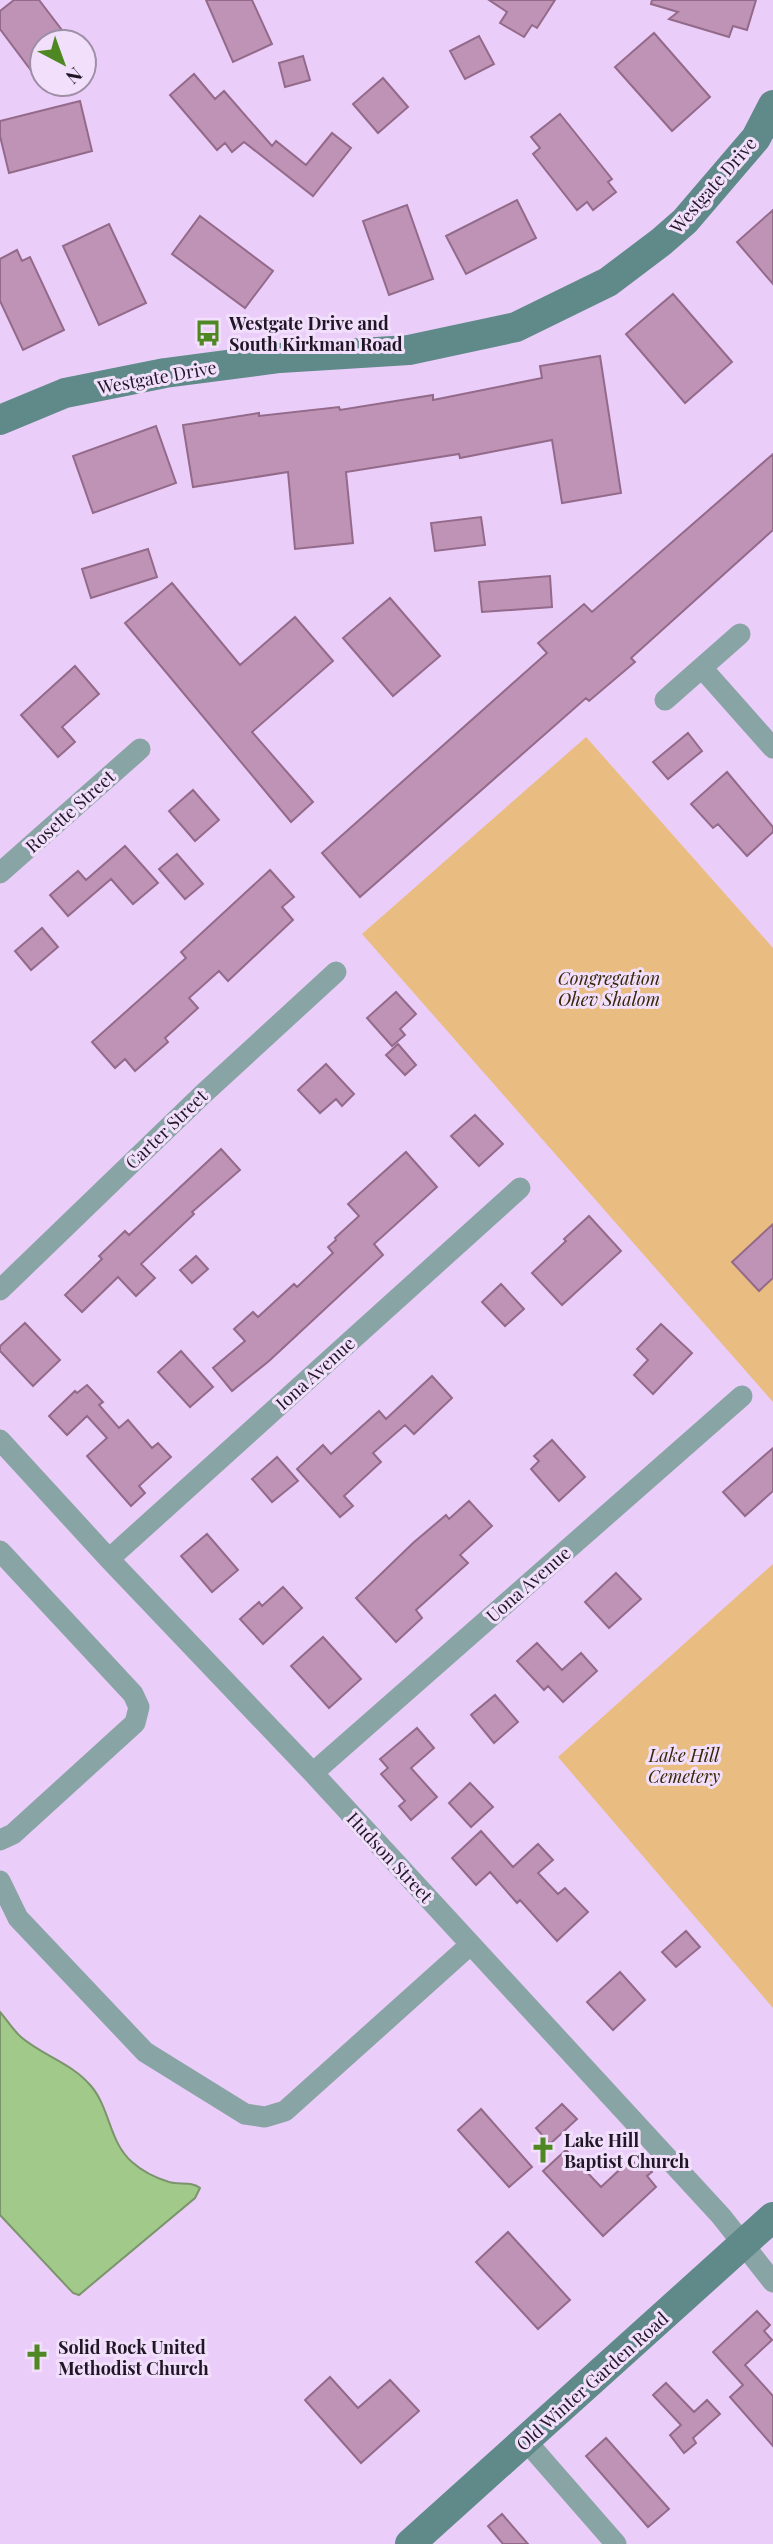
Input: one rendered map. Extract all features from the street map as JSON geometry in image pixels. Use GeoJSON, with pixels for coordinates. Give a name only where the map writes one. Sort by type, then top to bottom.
{"type":"FeatureCollection","features":[{"type":"Feature","properties":{"kind":"street","name":"Westgate Drive"},"geometry":{"type":"LineString","coordinates":[[0,419],[65,393],[165,373],[280,359],[409,350],[516,327],[608,282],[661,242],[685,221],[755,138],[773,105]]}},
{"type":"Feature","properties":{"kind":"street"},"geometry":{"type":"LineString","coordinates":[[665,700],[740,634]]}},
{"type":"Feature","properties":{"kind":"street"},"geometry":{"type":"LineString","coordinates":[[702,668],[773,748]]}},
{"type":"Feature","properties":{"kind":"street","name":"Rosette Street"},"geometry":{"type":"LineString","coordinates":[[0,873],[140,749]]}},
{"type":"Feature","properties":{"kind":"street","name":"Carter Street"},"geometry":{"type":"LineString","coordinates":[[0,1290],[202,1095],[336,972]]}},
{"type":"Feature","properties":{"kind":"street","name":"Iona Avenue"},"geometry":{"type":"LineString","coordinates":[[109,1559],[520,1188]]}},
{"type":"Feature","properties":{"kind":"street","name":"Uona Avenue"},"geometry":{"type":"LineString","coordinates":[[313,1773],[742,1396]]}},
{"type":"Feature","properties":{"kind":"street","name":"Hudson Street"},"geometry":{"type":"LineString","coordinates":[[0,1440],[313,1773],[722,2216],[773,2281]]}},
{"type":"Feature","properties":{"kind":"street"},"geometry":{"type":"LineString","coordinates":[[0,1551],[133,1694],[139,1707],[135,1723],[13,1834],[0,1840]]}},
{"type":"Feature","properties":{"kind":"street"},"geometry":{"type":"LineString","coordinates":[[0,1881],[18,1918],[145,2052],[245,2114],[265,2117],[285,2111],[470,1945]]}},
{"type":"Feature","properties":{"kind":"street","name":"Old Winter Garden Road"},"geometry":{"type":"LineString","coordinates":[[410,2544],[773,2217]]}},
{"type":"Feature","properties":{"kind":"street"},"geometry":{"type":"LineString","coordinates":[[526,2441],[616,2544]]}},
{"type":"Feature","properties":{"kind":"green space","name":"Congregation Ohev Shalom"},"geometry":{"type":"Polygon","coordinates":[[[586,737],[773,948],[773,1402],[362,934],[586,737]]]}},
{"type":"Feature","properties":{"kind":"green space","name":"Lake Hill Cemetery"},"geometry":{"type":"Polygon","coordinates":[[[773,1564],[773,2008],[558,1757],[773,1564]]]}},
{"type":"Feature","properties":{"kind":"shaded area"},"geometry":{"type":"Polygon","coordinates":[[[0,2012],[21,2037],[75,2071],[91,2086],[102,2104],[119,2145],[132,2162],[164,2180],[200,2188],[195,2198],[79,2295],[73,2293],[0,2215],[0,2012]]]}},
{"type":"Feature","properties":{"kind":"building"},"geometry":{"type":"Polygon","coordinates":[[[14,0],[39,0],[60,28],[28,28],[28,66],[0,29],[0,11],[14,0]]]}},
{"type":"Feature","properties":{"kind":"building"},"geometry":{"type":"Polygon","coordinates":[[[206,0],[252,0],[272,44],[233,62],[206,0]]]}},
{"type":"Feature","properties":{"kind":"building"},"geometry":{"type":"Polygon","coordinates":[[[489,0],[555,0],[537,28],[532,25],[524,37],[500,23],[507,12],[489,0]]]}},
{"type":"Feature","properties":{"kind":"building"},"geometry":{"type":"Polygon","coordinates":[[[652,0],[756,0],[747,30],[733,26],[729,37],[669,19],[678,12],[651,4],[652,0]]]}},
{"type":"Feature","properties":{"kind":"building"},"geometry":{"type":"Polygon","coordinates":[[[654,33],[710,97],[672,131],[615,67],[654,33]]]}},
{"type":"Feature","properties":{"kind":"building"},"geometry":{"type":"Polygon","coordinates":[[[479,36],[494,64],[465,79],[450,51],[479,36]]]}},
{"type":"Feature","properties":{"kind":"building"},"geometry":{"type":"Polygon","coordinates":[[[303,56],[310,80],[285,87],[279,63],[303,56]]]}},
{"type":"Feature","properties":{"kind":"building"},"geometry":{"type":"Polygon","coordinates":[[[194,74],[215,99],[224,91],[272,146],[276,141],[306,165],[332,133],[351,148],[313,196],[244,142],[232,152],[225,143],[217,150],[170,95],[194,74]]]}},
{"type":"Feature","properties":{"kind":"building"},"geometry":{"type":"Polygon","coordinates":[[[383,78],[408,107],[378,133],[353,104],[383,78]]]}},
{"type":"Feature","properties":{"kind":"building"},"geometry":{"type":"Polygon","coordinates":[[[80,101],[92,151],[9,173],[0,136],[0,121],[80,101]]]}},
{"type":"Feature","properties":{"kind":"building"},"geometry":{"type":"Polygon","coordinates":[[[560,114],[612,179],[608,182],[616,192],[593,210],[587,202],[577,210],[533,154],[540,148],[531,137],[560,114]]]}},
{"type":"Feature","properties":{"kind":"building"},"geometry":{"type":"Polygon","coordinates":[[[517,200],[536,238],[466,274],[446,236],[517,200]]]}},
{"type":"Feature","properties":{"kind":"building"},"geometry":{"type":"Polygon","coordinates":[[[407,205],[433,279],[389,295],[363,221],[407,205]]]}},
{"type":"Feature","properties":{"kind":"building"},"geometry":{"type":"Polygon","coordinates":[[[773,210],[773,284],[737,242],[773,210]]]}},
{"type":"Feature","properties":{"kind":"building"},"geometry":{"type":"Polygon","coordinates":[[[200,216],[273,271],[245,308],[172,254],[200,216]]]}},
{"type":"Feature","properties":{"kind":"building"},"geometry":{"type":"Polygon","coordinates":[[[109,224],[146,303],[99,325],[63,246],[109,224]]]}},
{"type":"Feature","properties":{"kind":"building"},"geometry":{"type":"Polygon","coordinates":[[[17,250],[22,261],[30,257],[64,330],[23,350],[0,301],[0,259],[17,250]]]}},
{"type":"Feature","properties":{"kind":"building"},"geometry":{"type":"Polygon","coordinates":[[[673,294],[732,362],[685,403],[626,334],[673,294]]]}},
{"type":"Feature","properties":{"kind":"building"},"geometry":{"type":"Polygon","coordinates":[[[600,356],[621,493],[562,503],[552,440],[460,458],[459,454],[346,472],[353,543],[295,549],[288,472],[193,487],[183,425],[259,413],[259,416],[339,407],[340,410],[433,395],[433,400],[542,378],[540,366],[600,356]]]}},
{"type":"Feature","properties":{"kind":"building"},"geometry":{"type":"Polygon","coordinates":[[[156,426],[176,483],[93,513],[73,456],[156,426]]]}},
{"type":"Feature","properties":{"kind":"building"},"geometry":{"type":"Polygon","coordinates":[[[773,454],[773,530],[631,658],[635,662],[589,701],[586,698],[360,897],[322,853],[547,653],[538,643],[584,604],[592,612],[773,454]]]}},
{"type":"Feature","properties":{"kind":"building"},"geometry":{"type":"Polygon","coordinates":[[[481,517],[485,545],[435,551],[431,523],[481,517]]]}},
{"type":"Feature","properties":{"kind":"building"},"geometry":{"type":"Polygon","coordinates":[[[148,549],[157,577],[91,598],[82,569],[148,549]]]}},
{"type":"Feature","properties":{"kind":"building"},"geometry":{"type":"Polygon","coordinates":[[[550,576],[552,607],[482,612],[479,582],[550,576]]]}},
{"type":"Feature","properties":{"kind":"building"},"geometry":{"type":"Polygon","coordinates":[[[172,583],[240,665],[295,617],[333,661],[252,732],[313,802],[291,822],[125,623],[172,583]]]}},
{"type":"Feature","properties":{"kind":"building"},"geometry":{"type":"Polygon","coordinates":[[[390,598],[440,656],[393,696],[343,638],[390,598]]]}},
{"type":"Feature","properties":{"kind":"building"},"geometry":{"type":"Polygon","coordinates":[[[75,666],[99,694],[62,727],[75,742],[58,757],[21,715],[75,666]]]}},
{"type":"Feature","properties":{"kind":"building"},"geometry":{"type":"Polygon","coordinates":[[[688,733],[702,751],[668,779],[653,762],[688,733]]]}},
{"type":"Feature","properties":{"kind":"building"},"geometry":{"type":"Polygon","coordinates":[[[727,772],[773,827],[773,832],[747,856],[718,824],[713,828],[691,804],[727,772]]]}},
{"type":"Feature","properties":{"kind":"building"},"geometry":{"type":"Polygon","coordinates":[[[193,790],[219,820],[195,841],[169,811],[193,790]]]}},
{"type":"Feature","properties":{"kind":"building"},"geometry":{"type":"Polygon","coordinates":[[[125,846],[158,883],[133,904],[111,879],[68,916],[50,895],[78,871],[86,880],[125,846]]]}},
{"type":"Feature","properties":{"kind":"building"},"geometry":{"type":"Polygon","coordinates":[[[177,854],[203,884],[185,899],[159,869],[177,854]]]}},
{"type":"Feature","properties":{"kind":"building"},"geometry":{"type":"Polygon","coordinates":[[[270,870],[294,897],[282,907],[293,920],[228,981],[219,971],[189,998],[198,1008],[165,1038],[168,1042],[135,1071],[125,1059],[115,1068],[92,1042],[186,958],[181,952],[270,870]]]}},
{"type":"Feature","properties":{"kind":"building"},"geometry":{"type":"Polygon","coordinates":[[[42,928],[58,947],[31,970],[15,951],[42,928]]]}},
{"type":"Feature","properties":{"kind":"building"},"geometry":{"type":"Polygon","coordinates":[[[396,992],[416,1014],[400,1029],[405,1035],[392,1046],[367,1018],[396,992]]]}},
{"type":"Feature","properties":{"kind":"building"},"geometry":{"type":"Polygon","coordinates":[[[398,1044],[416,1065],[405,1075],[386,1055],[398,1044]]]}},
{"type":"Feature","properties":{"kind":"building"},"geometry":{"type":"Polygon","coordinates":[[[326,1064],[354,1094],[342,1106],[336,1099],[320,1113],[298,1090],[326,1064]]]}},
{"type":"Feature","properties":{"kind":"building"},"geometry":{"type":"Polygon","coordinates":[[[475,1115],[503,1144],[479,1166],[451,1136],[475,1115]]]}},
{"type":"Feature","properties":{"kind":"building"},"geometry":{"type":"Polygon","coordinates":[[[221,1149],[240,1170],[192,1212],[194,1214],[141,1264],[155,1278],[136,1296],[118,1277],[82,1312],[65,1295],[102,1259],[99,1256],[125,1231],[129,1235],[221,1149]]]}},
{"type":"Feature","properties":{"kind":"building"},"geometry":{"type":"Polygon","coordinates":[[[406,1152],[437,1187],[374,1244],[383,1255],[269,1361],[232,1391],[213,1368],[245,1341],[234,1329],[253,1312],[258,1317],[294,1284],[297,1287],[333,1253],[328,1247],[359,1216],[348,1204],[406,1152]]]}},
{"type":"Feature","properties":{"kind":"building"},"geometry":{"type":"Polygon","coordinates":[[[589,1216],[621,1251],[562,1305],[532,1273],[589,1216]]]}},
{"type":"Feature","properties":{"kind":"building"},"geometry":{"type":"Polygon","coordinates":[[[773,1224],[773,1278],[759,1291],[732,1262],[773,1224]]]}},
{"type":"Feature","properties":{"kind":"building"},"geometry":{"type":"Polygon","coordinates":[[[196,1256],[208,1269],[192,1283],[180,1270],[196,1256]]]}},
{"type":"Feature","properties":{"kind":"building"},"geometry":{"type":"Polygon","coordinates":[[[501,1284],[524,1309],[505,1326],[482,1302],[501,1284]]]}},
{"type":"Feature","properties":{"kind":"building"},"geometry":{"type":"Polygon","coordinates":[[[25,1323],[60,1360],[33,1386],[0,1351],[0,1346],[25,1323]]]}},
{"type":"Feature","properties":{"kind":"building"},"geometry":{"type":"Polygon","coordinates":[[[661,1324],[692,1353],[653,1394],[634,1375],[648,1360],[637,1349],[661,1324]]]}},
{"type":"Feature","properties":{"kind":"building"},"geometry":{"type":"Polygon","coordinates":[[[181,1351],[213,1387],[190,1407],[158,1372],[181,1351]]]}},
{"type":"Feature","properties":{"kind":"building"},"geometry":{"type":"Polygon","coordinates":[[[432,1376],[452,1398],[414,1434],[405,1425],[373,1453],[381,1462],[344,1496],[353,1506],[340,1517],[297,1469],[323,1445],[331,1454],[379,1411],[386,1419],[432,1376]]]}},
{"type":"Feature","properties":{"kind":"building"},"geometry":{"type":"Polygon","coordinates":[[[87,1385],[103,1402],[99,1405],[119,1428],[128,1420],[152,1448],[158,1443],[171,1457],[139,1486],[145,1493],[131,1506],[87,1456],[107,1438],[87,1416],[67,1435],[49,1416],[75,1391],[77,1393],[87,1385]]]}},
{"type":"Feature","properties":{"kind":"building"},"geometry":{"type":"Polygon","coordinates":[[[552,1440],[585,1477],[559,1501],[531,1469],[539,1461],[534,1456],[552,1440]]]}},
{"type":"Feature","properties":{"kind":"building"},"geometry":{"type":"Polygon","coordinates":[[[773,1448],[773,1491],[745,1516],[723,1492],[773,1448]]]}},
{"type":"Feature","properties":{"kind":"building"},"geometry":{"type":"Polygon","coordinates":[[[277,1457],[298,1481],[272,1502],[252,1479],[277,1457]]]}},
{"type":"Feature","properties":{"kind":"building"},"geometry":{"type":"Polygon","coordinates":[[[469,1501],[492,1526],[460,1555],[468,1563],[416,1610],[422,1618],[396,1642],[356,1598],[413,1543],[446,1515],[449,1519],[469,1501]]]}},
{"type":"Feature","properties":{"kind":"building"},"geometry":{"type":"Polygon","coordinates":[[[207,1534],[238,1570],[212,1592],[181,1556],[207,1534]]]}},
{"type":"Feature","properties":{"kind":"building"},"geometry":{"type":"Polygon","coordinates":[[[616,1573],[641,1599],[609,1628],[585,1602],[616,1573]]]}},
{"type":"Feature","properties":{"kind":"building"},"geometry":{"type":"Polygon","coordinates":[[[283,1587],[302,1608],[263,1644],[240,1619],[259,1602],[262,1606],[283,1587]]]}},
{"type":"Feature","properties":{"kind":"building"},"geometry":{"type":"Polygon","coordinates":[[[323,1637],[361,1679],[329,1708],[291,1666],[323,1637]]]}},
{"type":"Feature","properties":{"kind":"building"},"geometry":{"type":"Polygon","coordinates":[[[537,1643],[562,1670],[581,1653],[597,1671],[563,1702],[548,1686],[544,1690],[517,1661],[537,1643]]]}},
{"type":"Feature","properties":{"kind":"building"},"geometry":{"type":"Polygon","coordinates":[[[495,1695],[518,1722],[494,1743],[471,1715],[495,1695]]]}},
{"type":"Feature","properties":{"kind":"building"},"geometry":{"type":"Polygon","coordinates":[[[417,1728],[434,1748],[411,1768],[437,1797],[411,1820],[399,1806],[405,1801],[381,1774],[388,1768],[380,1759],[417,1728]]]}},
{"type":"Feature","properties":{"kind":"building"},"geometry":{"type":"Polygon","coordinates":[[[470,1783],[493,1807],[471,1827],[449,1803],[470,1783]]]}},
{"type":"Feature","properties":{"kind":"building"},"geometry":{"type":"Polygon","coordinates":[[[481,1831],[513,1867],[538,1844],[553,1860],[538,1873],[558,1894],[565,1888],[588,1912],[557,1941],[520,1900],[517,1903],[490,1872],[476,1885],[452,1858],[481,1831]]]}},
{"type":"Feature","properties":{"kind":"building"},"geometry":{"type":"Polygon","coordinates":[[[686,1931],[700,1947],[676,1967],[662,1952],[686,1931]]]}},
{"type":"Feature","properties":{"kind":"building"},"geometry":{"type":"Polygon","coordinates":[[[620,1972],[645,2000],[613,2030],[587,2002],[620,1972]]]}},
{"type":"Feature","properties":{"kind":"building"},"geometry":{"type":"Polygon","coordinates":[[[562,2104],[577,2119],[550,2144],[536,2128],[562,2104]]]}},
{"type":"Feature","properties":{"kind":"building"},"geometry":{"type":"Polygon","coordinates":[[[481,2109],[532,2167],[509,2187],[458,2130],[481,2109]]]}},
{"type":"Feature","properties":{"kind":"building"},"geometry":{"type":"Polygon","coordinates":[[[566,2150],[601,2187],[631,2159],[636,2165],[641,2160],[652,2172],[647,2176],[656,2187],[603,2236],[543,2171],[566,2150]]]}},
{"type":"Feature","properties":{"kind":"building"},"geometry":{"type":"Polygon","coordinates":[[[508,2232],[570,2300],[538,2329],[476,2262],[508,2232]]]}},
{"type":"Feature","properties":{"kind":"building"},"geometry":{"type":"Polygon","coordinates":[[[757,2311],[770,2325],[764,2331],[772,2340],[745,2365],[773,2396],[773,2446],[730,2397],[743,2385],[713,2352],[757,2311]]]}},
{"type":"Feature","properties":{"kind":"building"},"geometry":{"type":"Polygon","coordinates":[[[330,2377],[358,2408],[390,2380],[419,2411],[361,2463],[305,2400],[330,2377]]]}},
{"type":"Feature","properties":{"kind":"building"},"geometry":{"type":"Polygon","coordinates":[[[666,2383],[694,2412],[707,2400],[720,2414],[693,2438],[696,2443],[684,2453],[670,2435],[681,2425],[653,2395],[666,2383]]]}},
{"type":"Feature","properties":{"kind":"building"},"geometry":{"type":"Polygon","coordinates":[[[606,2438],[669,2509],[648,2527],[586,2456],[606,2438]]]}},
{"type":"Feature","properties":{"kind":"building"},"geometry":{"type":"Polygon","coordinates":[[[502,2514],[528,2544],[503,2544],[488,2526],[502,2514]]]}},
{"type":"Feature","properties":{"kind":"place","name":"Westgate Drive and South Kirkman Road"},"geometry":{"type":"Point","coordinates":[208,333]}},
{"type":"Feature","properties":{"kind":"place","name":"Lake Hill Baptist Church"},"geometry":{"type":"Point","coordinates":[543,2150]}},
{"type":"Feature","properties":{"kind":"place","name":"Solid Rock United Methodist Church"},"geometry":{"type":"Point","coordinates":[37,2357]}}]}
